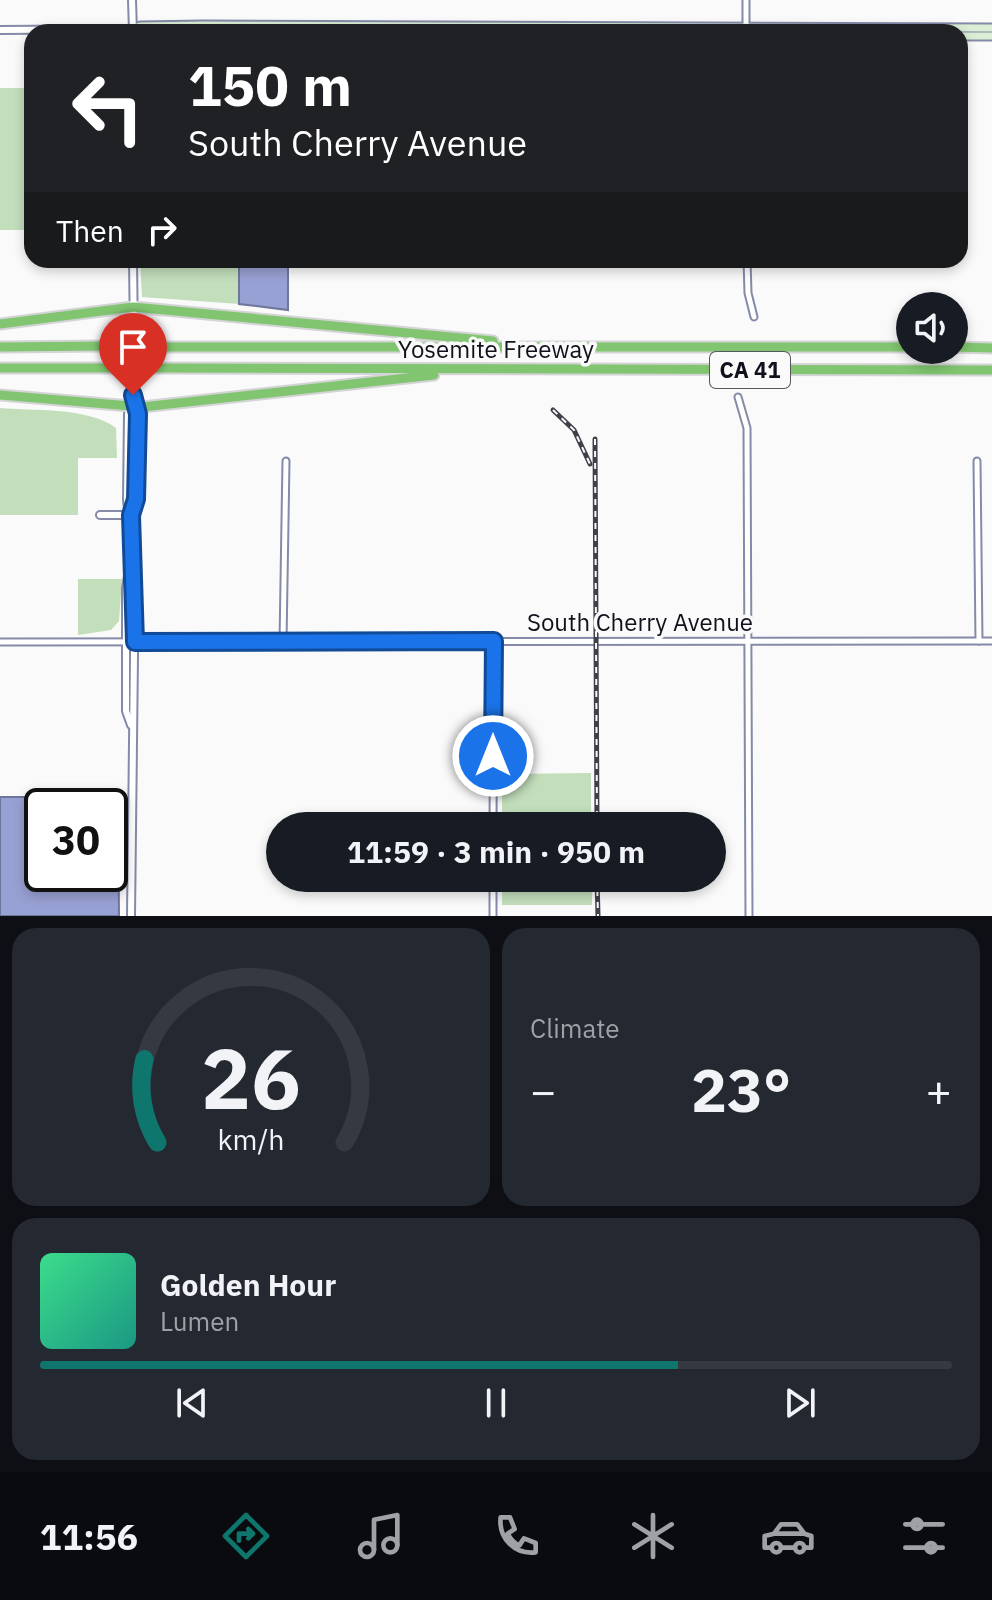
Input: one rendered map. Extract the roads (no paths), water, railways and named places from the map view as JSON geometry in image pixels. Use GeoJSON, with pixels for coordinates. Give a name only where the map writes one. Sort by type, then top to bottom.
{"type":"FeatureCollection","features":[{"type":"Feature","properties":{"kind":"highway"},"geometry":{"type":"LineString","coordinates":[[0,324],[133,307],[536,346]]}},
{"type":"Feature","properties":{"kind":"highway","name":"Yosemite Freeway"},"geometry":{"type":"LineString","coordinates":[[0,347],[896,347]]}},
{"type":"Feature","properties":{"kind":"highway"},"geometry":{"type":"LineString","coordinates":[[968,347],[992,348]]}},
{"type":"Feature","properties":{"kind":"highway","name":"Yosemite Freeway"},"geometry":{"type":"LineString","coordinates":[[0,368],[992,370]]}},
{"type":"Feature","properties":{"kind":"highway"},"geometry":{"type":"LineString","coordinates":[[0,395],[133,407],[381,379],[507,370]]}},
{"type":"Feature","properties":{"kind":"main road"},"geometry":{"type":"LineString","coordinates":[[968,28],[992,28]]}},
{"type":"Feature","properties":{"kind":"main road"},"geometry":{"type":"LineString","coordinates":[[968,36],[992,36]]}},
{"type":"Feature","properties":{"kind":"street"},"geometry":{"type":"LineString","coordinates":[[132,0],[134,24]]}},
{"type":"Feature","properties":{"kind":"street"},"geometry":{"type":"LineString","coordinates":[[746,0],[746,24]]}},
{"type":"Feature","properties":{"kind":"street"},"geometry":{"type":"LineString","coordinates":[[0,30],[24,30]]}},
{"type":"Feature","properties":{"kind":"street"},"geometry":{"type":"LineString","coordinates":[[131,916],[131,725],[135,710],[135,642],[131,515],[127,500],[128,414],[133,407],[133,268]]}},
{"type":"Feature","properties":{"kind":"street"},"geometry":{"type":"LineString","coordinates":[[747,268],[748,293],[754,317]]}},
{"type":"Feature","properties":{"kind":"street"},"geometry":{"type":"LineString","coordinates":[[738,397],[747,428],[749,916]]}},
{"type":"Feature","properties":{"kind":"street"},"geometry":{"type":"LineString","coordinates":[[283,642],[286,461]]}},
{"type":"Feature","properties":{"kind":"street"},"geometry":{"type":"LineString","coordinates":[[977,461],[979,641]]}},
{"type":"Feature","properties":{"kind":"street"},"geometry":{"type":"LineString","coordinates":[[100,515],[131,515]]}},
{"type":"Feature","properties":{"kind":"street"},"geometry":{"type":"LineString","coordinates":[[131,558],[127,569],[125,642],[126,711],[131,725]]}},
{"type":"Feature","properties":{"kind":"street"},"geometry":{"type":"LineString","coordinates":[[493,812],[494,641]]}},
{"type":"Feature","properties":{"kind":"street","name":"South Cherry Avenue"},"geometry":{"type":"LineString","coordinates":[[0,642],[992,641]]}},
{"type":"Feature","properties":{"kind":"street"},"geometry":{"type":"LineString","coordinates":[[493,892],[493,916]]}},
{"type":"Feature","properties":{"kind":"water"},"geometry":{"type":"Polygon","coordinates":[[[239,268],[288,268],[288,310],[239,304],[239,268]]]}},
{"type":"Feature","properties":{"kind":"water"},"geometry":{"type":"Polygon","coordinates":[[[0,797],[24,797],[24,892],[119,892],[119,916],[0,916],[0,797]]]}},
{"type":"Feature","properties":{"kind":"railway"},"geometry":{"type":"LineString","coordinates":[[553,410],[574,430],[590,464]]}},
{"type":"Feature","properties":{"kind":"railway"},"geometry":{"type":"LineString","coordinates":[[595,439],[597,812]]}},
{"type":"Feature","properties":{"kind":"railway"},"geometry":{"type":"LineString","coordinates":[[597,892],[598,916]]}}]}
